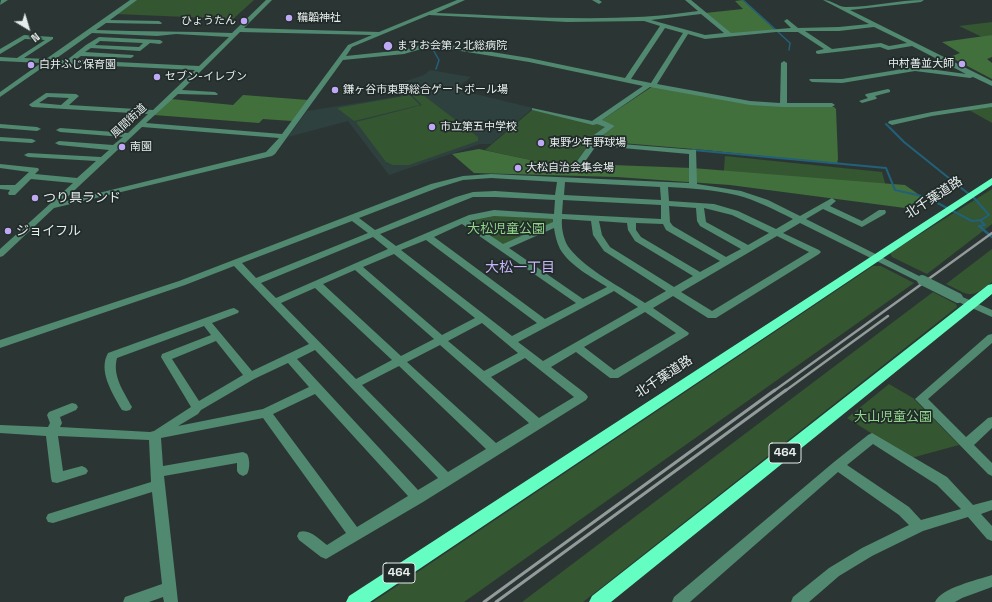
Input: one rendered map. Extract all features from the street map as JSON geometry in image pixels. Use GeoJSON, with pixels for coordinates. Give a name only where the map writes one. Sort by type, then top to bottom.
{"type":"FeatureCollection","features":[{"type":"Feature","properties":{"kind":"highway","name":"北千葉道路"},"geometry":{"type":"LineString","coordinates":[[355,602],[988,184]]}},
{"type":"Feature","properties":{"kind":"highway","name":"464"},"geometry":{"type":"LineString","coordinates":[[598,602],[992,288]]}},
{"type":"Feature","properties":{"kind":"street"},"geometry":{"type":"LineString","coordinates":[[0,3],[5,0]]}},
{"type":"Feature","properties":{"kind":"street"},"geometry":{"type":"LineString","coordinates":[[0,95],[134,0]]}},
{"type":"Feature","properties":{"kind":"street","name":"風間街道"},"geometry":{"type":"LineString","coordinates":[[0,254],[176,92],[269,0]]}},
{"type":"Feature","properties":{"kind":"street"},"geometry":{"type":"LineString","coordinates":[[50,207],[263,156],[272,152],[352,44],[462,0]]}},
{"type":"Feature","properties":{"kind":"street"},"geometry":{"type":"LineString","coordinates":[[688,0],[730,35]]}},
{"type":"Feature","properties":{"kind":"street"},"geometry":{"type":"LineString","coordinates":[[826,0],[992,84]]}},
{"type":"Feature","properties":{"kind":"street"},"geometry":{"type":"LineString","coordinates":[[844,9],[921,0]]}},
{"type":"Feature","properties":{"kind":"street"},"geometry":{"type":"LineString","coordinates":[[427,14],[571,22],[614,22],[643,20],[704,12]]}},
{"type":"Feature","properties":{"kind":"street"},"geometry":{"type":"LineString","coordinates":[[643,20],[705,37],[776,30],[839,29],[874,24]]}},
{"type":"Feature","properties":{"kind":"street"},"geometry":{"type":"LineString","coordinates":[[104,21],[160,23]]}},
{"type":"Feature","properties":{"kind":"street"},"geometry":{"type":"LineString","coordinates":[[787,21],[798,30],[831,50]]}},
{"type":"Feature","properties":{"kind":"street"},"geometry":{"type":"LineString","coordinates":[[627,80],[663,26]]}},
{"type":"Feature","properties":{"kind":"street"},"geometry":{"type":"LineString","coordinates":[[90,31],[157,34],[176,32],[381,33]]}},
{"type":"Feature","properties":{"kind":"street"},"geometry":{"type":"LineString","coordinates":[[534,109],[593,123],[651,85],[686,33]]}},
{"type":"Feature","properties":{"kind":"street"},"geometry":{"type":"LineString","coordinates":[[0,52],[24,37],[52,38],[19,60]]}},
{"type":"Feature","properties":{"kind":"street"},"geometry":{"type":"LineString","coordinates":[[69,62],[99,39],[160,42]]}},
{"type":"Feature","properties":{"kind":"street"},"geometry":{"type":"LineString","coordinates":[[121,64],[130,56],[142,49],[148,42]]}},
{"type":"Feature","properties":{"kind":"street"},"geometry":{"type":"LineString","coordinates":[[818,52],[881,45],[888,48],[912,44]]}},
{"type":"Feature","properties":{"kind":"street"},"geometry":{"type":"LineString","coordinates":[[70,45],[142,49]]}},
{"type":"Feature","properties":{"kind":"street"},"geometry":{"type":"LineString","coordinates":[[341,58],[409,51],[428,45],[436,45],[529,60],[651,85],[750,103],[832,105]]}},
{"type":"Feature","properties":{"kind":"street"},"geometry":{"type":"LineString","coordinates":[[80,54],[130,56]]}},
{"type":"Feature","properties":{"kind":"street"},"geometry":{"type":"LineString","coordinates":[[0,58],[200,68]]}},
{"type":"Feature","properties":{"kind":"street"},"geometry":{"type":"LineString","coordinates":[[783,105],[784,63]]}},
{"type":"Feature","properties":{"kind":"street"},"geometry":{"type":"LineString","coordinates":[[812,80],[842,80],[915,69],[978,77]]}},
{"type":"Feature","properties":{"kind":"street"},"geometry":{"type":"LineString","coordinates":[[862,101],[874,98],[868,95],[888,91]]}},
{"type":"Feature","properties":{"kind":"street"},"geometry":{"type":"LineString","coordinates":[[176,92],[215,94]]}},
{"type":"Feature","properties":{"kind":"street"},"geometry":{"type":"LineString","coordinates":[[62,107],[76,96],[46,94],[32,105],[39,106],[154,112]]}},
{"type":"Feature","properties":{"kind":"street"},"geometry":{"type":"LineString","coordinates":[[892,123],[938,112],[992,105]]}},
{"type":"Feature","properties":{"kind":"street"},"geometry":{"type":"LineString","coordinates":[[576,168],[592,146],[591,140],[611,126],[596,121]]}},
{"type":"Feature","properties":{"kind":"street"},"geometry":{"type":"LineString","coordinates":[[141,124],[284,136]]}},
{"type":"Feature","properties":{"kind":"street"},"geometry":{"type":"LineString","coordinates":[[0,126],[37,129]]}},
{"type":"Feature","properties":{"kind":"street"},"geometry":{"type":"LineString","coordinates":[[60,130],[130,135]]}},
{"type":"Feature","properties":{"kind":"street"},"geometry":{"type":"LineString","coordinates":[[0,139],[32,141]]}},
{"type":"Feature","properties":{"kind":"street"},"geometry":{"type":"LineString","coordinates":[[59,143],[116,148]]}},
{"type":"Feature","properties":{"kind":"street"},"geometry":{"type":"LineString","coordinates":[[600,144],[693,152],[693,186]]}},
{"type":"Feature","properties":{"kind":"street"},"geometry":{"type":"LineString","coordinates":[[28,155],[103,159]]}},
{"type":"Feature","properties":{"kind":"street"},"geometry":{"type":"LineString","coordinates":[[0,166],[35,170],[15,191],[0,187]]}},
{"type":"Feature","properties":{"kind":"street"},"geometry":{"type":"LineString","coordinates":[[30,176],[80,181]]}},
{"type":"Feature","properties":{"kind":"street"},"geometry":{"type":"LineString","coordinates":[[0,344],[182,283],[434,186],[463,178],[491,176],[664,184],[693,186],[738,193],[765,202],[992,314]]}},
{"type":"Feature","properties":{"kind":"street"},"geometry":{"type":"LineString","coordinates":[[561,179],[557,219],[560,240],[574,258],[615,288],[684,333],[614,375],[577,347]]}},
{"type":"Feature","properties":{"kind":"street"},"geometry":{"type":"LineString","coordinates":[[664,184],[666,222],[669,228],[726,261]]}},
{"type":"Feature","properties":{"kind":"street"},"geometry":{"type":"LineString","coordinates":[[254,282],[459,199],[473,195],[495,194],[700,205],[723,209],[735,213],[816,252],[712,316],[607,249],[597,236],[595,230],[595,218]]}},
{"type":"Feature","properties":{"kind":"street"},"geometry":{"type":"LineString","coordinates":[[543,366],[832,201]]}},
{"type":"Feature","properties":{"kind":"street"},"geometry":{"type":"LineString","coordinates":[[700,205],[701,221],[703,224],[748,249]]}},
{"type":"Feature","properties":{"kind":"street"},"geometry":{"type":"LineString","coordinates":[[823,206],[862,224],[882,212]]}},
{"type":"Feature","properties":{"kind":"street"},"geometry":{"type":"LineString","coordinates":[[274,302],[477,216],[494,213],[557,219],[595,218],[666,222]]}},
{"type":"Feature","properties":{"kind":"street"},"geometry":{"type":"LineString","coordinates":[[304,536],[326,553],[582,397],[353,217]]}},
{"type":"Feature","properties":{"kind":"street"},"geometry":{"type":"LineString","coordinates":[[502,248],[557,219]]}},
{"type":"Feature","properties":{"kind":"street"},"geometry":{"type":"LineString","coordinates":[[631,220],[632,230],[638,239],[700,276]]}},
{"type":"Feature","properties":{"kind":"street"},"geometry":{"type":"LineString","coordinates":[[463,221],[583,304]]}},
{"type":"Feature","properties":{"kind":"street"},"geometry":{"type":"LineString","coordinates":[[427,236],[545,324]]}},
{"type":"Feature","properties":{"kind":"street"},"geometry":{"type":"LineString","coordinates":[[236,263],[447,479]]}},
{"type":"Feature","properties":{"kind":"street"},"geometry":{"type":"LineString","coordinates":[[357,267],[538,424]]}},
{"type":"Feature","properties":{"kind":"street"},"geometry":{"type":"LineString","coordinates":[[317,284],[495,450]]}},
{"type":"Feature","properties":{"kind":"street"},"geometry":{"type":"LineString","coordinates":[[511,341],[615,288]]}},
{"type":"Feature","properties":{"kind":"street"},"geometry":{"type":"LineString","coordinates":[[126,407],[110,375],[110,362],[112,356],[234,311]]}},
{"type":"Feature","properties":{"kind":"street"},"geometry":{"type":"LineString","coordinates":[[355,384],[482,319]]}},
{"type":"Feature","properties":{"kind":"street"},"geometry":{"type":"LineString","coordinates":[[206,322],[250,376]]}},
{"type":"Feature","properties":{"kind":"street"},"geometry":{"type":"LineString","coordinates":[[197,407],[166,357],[217,337]]}},
{"type":"Feature","properties":{"kind":"street"},"geometry":{"type":"LineString","coordinates":[[992,338],[920,399],[992,471]]}},
{"type":"Feature","properties":{"kind":"street"},"geometry":{"type":"LineString","coordinates":[[153,436],[194,411],[197,407],[250,376],[316,345]]}},
{"type":"Feature","properties":{"kind":"street"},"geometry":{"type":"LineString","coordinates":[[484,376],[526,353]]}},
{"type":"Feature","properties":{"kind":"street"},"geometry":{"type":"LineString","coordinates":[[290,358],[418,498]]}},
{"type":"Feature","properties":{"kind":"street"},"geometry":{"type":"LineString","coordinates":[[0,429],[153,436],[266,413],[316,388]]}},
{"type":"Feature","properties":{"kind":"street"},"geometry":{"type":"LineString","coordinates":[[72,407],[53,415],[56,423],[52,432],[57,478],[82,471]]}},
{"type":"Feature","properties":{"kind":"street"},"geometry":{"type":"LineString","coordinates":[[266,413],[355,535]]}},
{"type":"Feature","properties":{"kind":"street"},"geometry":{"type":"LineString","coordinates":[[966,445],[992,421]]}},
{"type":"Feature","properties":{"kind":"street"},"geometry":{"type":"LineString","coordinates":[[130,602],[171,595],[153,436]]}},
{"type":"Feature","properties":{"kind":"street"},"geometry":{"type":"LineString","coordinates":[[679,602],[838,465],[872,438],[942,481],[992,534]]}},
{"type":"Feature","properties":{"kind":"street"},"geometry":{"type":"LineString","coordinates":[[53,518],[157,479],[243,457],[243,471]]}},
{"type":"Feature","properties":{"kind":"street"},"geometry":{"type":"LineString","coordinates":[[838,465],[904,511],[919,526]]}},
{"type":"Feature","properties":{"kind":"street"},"geometry":{"type":"LineString","coordinates":[[798,602],[834,572],[867,552],[919,526],[992,505]]}},
{"type":"Feature","properties":{"kind":"street"},"geometry":{"type":"LineString","coordinates":[[942,602],[957,593],[992,581]]}},
{"type":"Feature","properties":{"kind":"shaded area","name":"市立第五中学校"},"geometry":{"type":"Polygon","coordinates":[[[430,70],[471,77],[455,89],[533,108],[491,144],[480,144],[389,175],[348,121],[288,137],[307,111],[401,96],[395,85],[424,75],[430,70]]]}},
{"type":"Feature","properties":{"kind":"green space"},"geometry":{"type":"Polygon","coordinates":[[[136,0],[254,0],[233,19],[116,14],[136,0]]]}},
{"type":"Feature","properties":{"kind":"green space"},"geometry":{"type":"Polygon","coordinates":[[[743,0],[775,30],[730,34],[705,13],[743,9],[735,1],[743,0]]]}},
{"type":"Feature","properties":{"kind":"green space"},"geometry":{"type":"Polygon","coordinates":[[[992,22],[992,35],[982,37],[959,26],[992,22]]]}},
{"type":"Feature","properties":{"kind":"green space"},"geometry":{"type":"Polygon","coordinates":[[[992,35],[992,57],[987,59],[992,63],[992,79],[950,57],[960,53],[942,42],[992,35]]]}},
{"type":"Feature","properties":{"kind":"green space"},"geometry":{"type":"Polygon","coordinates":[[[653,86],[763,105],[834,107],[836,109],[837,164],[705,150],[598,141],[596,146],[594,141],[615,126],[602,120],[653,86]]]}},
{"type":"Feature","properties":{"kind":"green space"},"geometry":{"type":"Polygon","coordinates":[[[419,92],[478,137],[478,141],[409,165],[393,165],[386,162],[356,122],[422,105],[411,94],[419,92]]]}},
{"type":"Feature","properties":{"kind":"green space"},"geometry":{"type":"Polygon","coordinates":[[[243,95],[308,100],[292,121],[263,119],[259,123],[154,115],[171,99],[233,105],[243,95]]]}},
{"type":"Feature","properties":{"kind":"green space"},"geometry":{"type":"Polygon","coordinates":[[[410,95],[420,105],[354,121],[337,108],[410,95]]]}},
{"type":"Feature","properties":{"kind":"green space"},"geometry":{"type":"Polygon","coordinates":[[[992,107],[992,123],[969,110],[992,107]]]}},
{"type":"Feature","properties":{"kind":"green space","name":"東野少年野球場"},"geometry":{"type":"Polygon","coordinates":[[[532,110],[594,124],[599,123],[606,127],[588,146],[571,169],[485,150],[532,110]]]}},
{"type":"Feature","properties":{"kind":"green space"},"geometry":{"type":"Polygon","coordinates":[[[479,149],[577,170],[585,164],[692,168],[905,185],[918,194],[925,204],[905,208],[730,185],[617,177],[474,173],[452,154],[479,149]]]}},
{"type":"Feature","properties":{"kind":"green space"},"geometry":{"type":"Polygon","coordinates":[[[725,156],[882,172],[889,198],[723,182],[725,156]]]}},
{"type":"Feature","properties":{"kind":"green space"},"geometry":{"type":"Polygon","coordinates":[[[992,189],[992,224],[927,274],[892,257],[890,253],[992,189]]]}},
{"type":"Feature","properties":{"kind":"green space","name":"大松児童公園"},"geometry":{"type":"Polygon","coordinates":[[[486,215],[553,219],[553,224],[505,246],[471,223],[471,220],[486,215]]]}},
{"type":"Feature","properties":{"kind":"green space"},"geometry":{"type":"Polygon","coordinates":[[[992,249],[992,282],[974,294],[966,293],[946,284],[992,249]]]}},
{"type":"Feature","properties":{"kind":"green space"},"geometry":{"type":"Polygon","coordinates":[[[873,266],[881,266],[914,283],[464,602],[373,602],[873,266]]]}},
{"type":"Feature","properties":{"kind":"green space"},"geometry":{"type":"Polygon","coordinates":[[[933,292],[956,304],[957,307],[583,602],[522,602],[933,292]]]}},
{"type":"Feature","properties":{"kind":"green space","name":"大山児童公園"},"geometry":{"type":"Polygon","coordinates":[[[889,384],[913,398],[959,445],[911,458],[847,418],[889,384]]]}},
{"type":"Feature","properties":{"kind":"waterway"},"geometry":{"type":"LineString","coordinates":[[743,0],[775,29]]}},
{"type":"Feature","properties":{"kind":"waterway"},"geometry":{"type":"LineString","coordinates":[[778,32],[790,43],[789,50]]}},
{"type":"Feature","properties":{"kind":"waterway"},"geometry":{"type":"LineString","coordinates":[[431,46],[439,60],[436,69]]}},
{"type":"Feature","properties":{"kind":"waterway"},"geometry":{"type":"LineString","coordinates":[[693,150],[886,168],[895,190],[926,197],[972,221],[981,220],[989,215],[975,199],[904,142],[886,124]]}},
{"type":"Feature","properties":{"kind":"waterway"},"geometry":{"type":"LineString","coordinates":[[979,226],[985,225],[981,221]]}},
{"type":"Feature","properties":{"kind":"waterway"},"geometry":{"type":"LineString","coordinates":[[979,226],[992,237]]}},
{"type":"Feature","properties":{"kind":"railway"},"geometry":{"type":"LineString","coordinates":[[774,391],[992,233]]}},
{"type":"Feature","properties":{"kind":"railway"},"geometry":{"type":"LineString","coordinates":[[785,391],[888,316]]}},
{"type":"Feature","properties":{"kind":"railway"},"geometry":{"type":"LineString","coordinates":[[484,602],[775,390]]}},
{"type":"Feature","properties":{"kind":"railway"},"geometry":{"type":"LineString","coordinates":[[496,602],[786,390]]}},
{"type":"Feature","properties":{"kind":"place","name":"鞴韜神社"},"geometry":{"type":"Point","coordinates":[289,18]}},
{"type":"Feature","properties":{"kind":"place","name":"ひょうたん"},"geometry":{"type":"Point","coordinates":[244,21]}},
{"type":"Feature","properties":{"kind":"place","name":"ますお会第２北総病院"},"geometry":{"type":"Point","coordinates":[388,46]}},
{"type":"Feature","properties":{"kind":"place","name":"中村善並大師"},"geometry":{"type":"Point","coordinates":[962,64]}},
{"type":"Feature","properties":{"kind":"place","name":"白井ふじ保育園"},"geometry":{"type":"Point","coordinates":[31,65]}},
{"type":"Feature","properties":{"kind":"place","name":"セブン-イレブン"},"geometry":{"type":"Point","coordinates":[157,77]}},
{"type":"Feature","properties":{"kind":"place","name":"鎌ヶ谷市東野総合ゲートボール場"},"geometry":{"type":"Point","coordinates":[335,90]}},
{"type":"Feature","properties":{"kind":"place","name":"市立第五中学校"},"geometry":{"type":"Point","coordinates":[432,127]}},
{"type":"Feature","properties":{"kind":"place","name":"東野少年野球場"},"geometry":{"type":"Point","coordinates":[541,143]}},
{"type":"Feature","properties":{"kind":"place","name":"南園"},"geometry":{"type":"Point","coordinates":[122,147]}},
{"type":"Feature","properties":{"kind":"place","name":"大松自治会集会場"},"geometry":{"type":"Point","coordinates":[518,168]}},
{"type":"Feature","properties":{"kind":"place","name":"つり具ランド"},"geometry":{"type":"Point","coordinates":[35,198]}},
{"type":"Feature","properties":{"kind":"place","name":"ジョイフル"},"geometry":{"type":"Point","coordinates":[8,231]}},
{"type":"Feature","properties":{"kind":"district","name":"大松一丁目"},"geometry":{"type":"Point","coordinates":[520,268]}}]}
